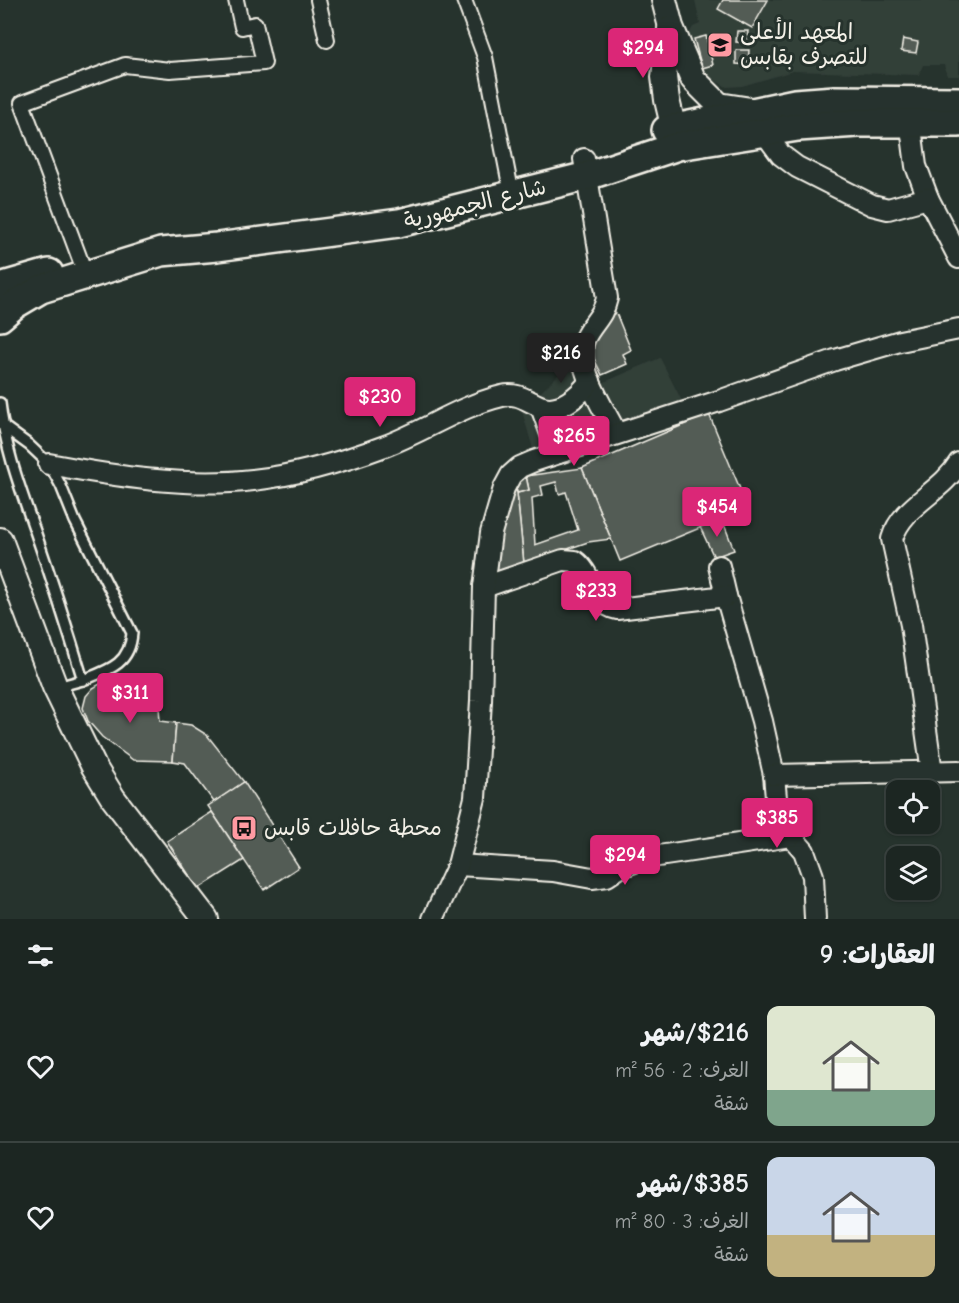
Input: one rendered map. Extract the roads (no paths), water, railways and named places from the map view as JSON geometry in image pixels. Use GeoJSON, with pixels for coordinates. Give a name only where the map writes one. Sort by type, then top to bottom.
{"type":"FeatureCollection","features":[{"type":"Feature","properties":{"kind":"main road","name":"شارع الجمهورية"},"geometry":{"type":"LineString","coordinates":[[0,317],[14,305],[40,289],[161,252],[217,247],[399,223],[676,137],[762,122],[795,103],[835,100],[909,111],[959,123]]}},
{"type":"Feature","properties":{"kind":"main road","name":"شارع الجمهورية"},"geometry":{"type":"LineString","coordinates":[[909,111],[959,101]]}},
{"type":"Feature","properties":{"kind":"main road","name":"شارع الجمهورية"},"geometry":{"type":"LineString","coordinates":[[0,287],[152,239],[188,233],[326,220],[413,204],[509,180],[585,167]]}},
{"type":"Feature","properties":{"kind":"street"},"geometry":{"type":"LineString","coordinates":[[81,262],[22,103],[125,65],[170,70],[264,63],[255,24],[242,27],[236,0]]}},
{"type":"Feature","properties":{"kind":"street"},"geometry":{"type":"LineString","coordinates":[[318,0],[327,40]]}},
{"type":"Feature","properties":{"kind":"street"},"geometry":{"type":"LineString","coordinates":[[464,0],[485,57],[509,180]]}},
{"type":"Feature","properties":{"kind":"street"},"geometry":{"type":"LineString","coordinates":[[664,0],[670,27],[693,79],[719,105],[762,122],[781,155],[797,167],[872,205],[888,209],[928,198]]}},
{"type":"Feature","properties":{"kind":"street"},"geometry":{"type":"LineString","coordinates":[[670,27],[664,77],[676,137]]}},
{"type":"Feature","properties":{"kind":"street"},"geometry":{"type":"LineString","coordinates":[[909,111],[916,166],[928,198],[959,258]]}},
{"type":"Feature","properties":{"kind":"street"},"geometry":{"type":"LineString","coordinates":[[585,167],[607,298],[604,310],[585,338],[582,362],[616,433]]}},
{"type":"Feature","properties":{"kind":"street"},"geometry":{"type":"LineString","coordinates":[[433,919],[458,865],[475,798],[481,702],[484,587],[492,533],[504,488],[511,475],[520,466],[835,360],[900,341],[959,329]]}},
{"type":"Feature","properties":{"kind":"street"},"geometry":{"type":"LineString","coordinates":[[49,464],[96,473],[141,478],[199,482],[251,481],[325,466],[372,451],[410,437],[457,412],[504,395],[524,397],[541,407],[552,407],[573,399],[590,381]]}},
{"type":"Feature","properties":{"kind":"street"},"geometry":{"type":"LineString","coordinates":[[541,407],[558,453]]}},
{"type":"Feature","properties":{"kind":"street"},"geometry":{"type":"LineString","coordinates":[[933,772],[911,625],[892,539],[896,527],[906,514],[941,486],[959,463]]}},
{"type":"Feature","properties":{"kind":"street"},"geometry":{"type":"LineString","coordinates":[[0,540],[55,687],[90,758],[113,798],[206,919]]}},
{"type":"Feature","properties":{"kind":"street"},"geometry":{"type":"LineString","coordinates":[[484,587],[563,560],[575,561],[586,572],[601,602],[617,609],[726,596]]}},
{"type":"Feature","properties":{"kind":"street"},"geometry":{"type":"LineString","coordinates":[[719,566],[762,721],[774,775],[776,798],[783,821],[791,836],[804,851],[811,869],[815,919]]}},
{"type":"Feature","properties":{"kind":"street"},"geometry":{"type":"LineString","coordinates":[[774,775],[959,771]]}},
{"type":"Feature","properties":{"kind":"street"},"geometry":{"type":"LineString","coordinates":[[458,865],[554,871],[592,878],[607,876],[619,868],[645,858],[791,836]]}},
{"type":"Feature","properties":{"kind":"lane"},"geometry":{"type":"LineString","coordinates":[[0,403],[13,471],[83,680]]}},
{"type":"Feature","properties":{"kind":"lane"},"geometry":{"type":"LineString","coordinates":[[3,426],[29,445],[49,464],[132,633],[131,647],[124,659],[109,670],[55,687]]}},
{"type":"Feature","properties":{"kind":"place","name":"المعهد الأعلى للتصرف بقابس"},"geometry":{"type":"Point","coordinates":[720,45]}},
{"type":"Feature","properties":{"kind":"place","name":"محطة حافلات قابس"},"geometry":{"type":"Point","coordinates":[244,828]}}]}
